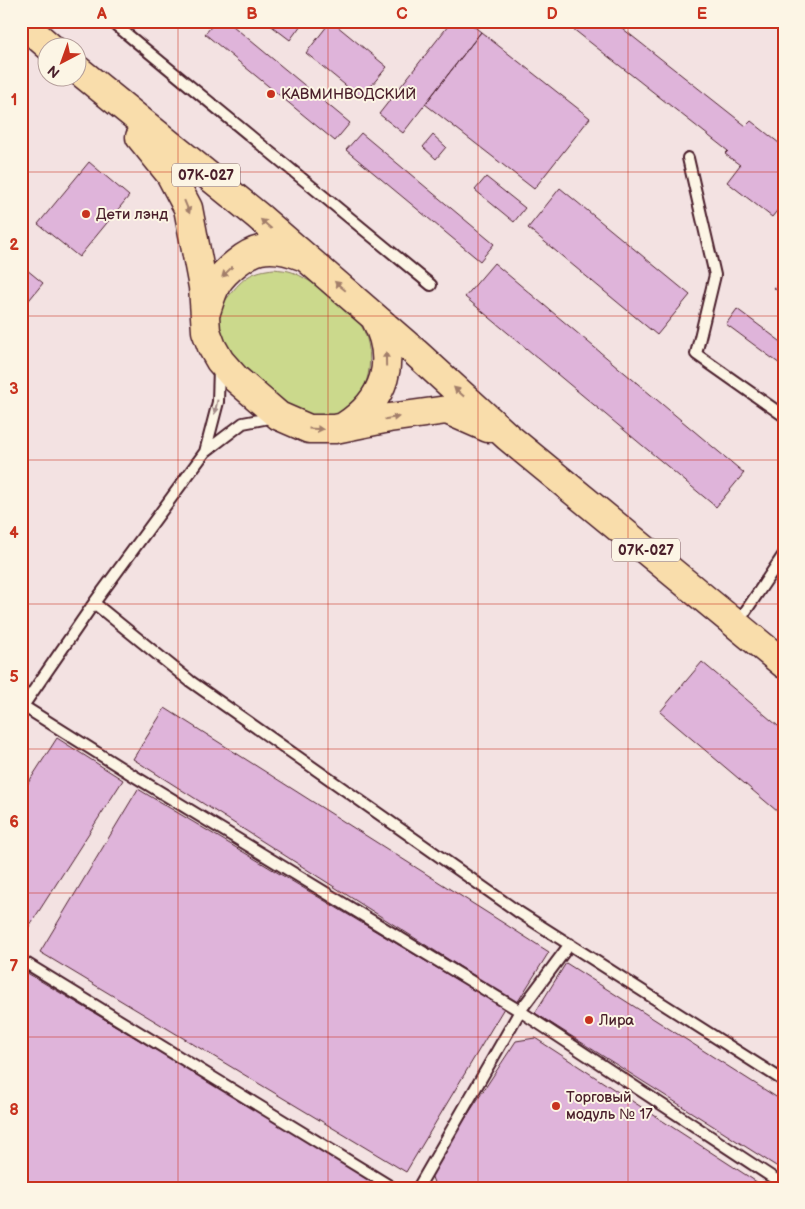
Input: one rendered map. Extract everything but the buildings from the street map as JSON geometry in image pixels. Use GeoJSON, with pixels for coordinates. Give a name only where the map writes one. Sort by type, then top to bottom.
{"type":"FeatureCollection","features":[{"type":"Feature","properties":{"kind":"main road"},"geometry":{"type":"LineString","coordinates":[[21,22],[39,38]]}},
{"type":"Feature","properties":{"kind":"main road","name":"07К-027"},"geometry":{"type":"LineString","coordinates":[[88,79],[258,216],[355,299],[508,436],[784,664]]}},
{"type":"Feature","properties":{"kind":"main road","name":"07К-027"},"geometry":{"type":"LineString","coordinates":[[108,96],[170,174],[188,208],[199,258],[206,314],[206,330],[220,361],[236,379],[279,416],[309,429],[335,429],[448,410],[508,436]]}},
{"type":"Feature","properties":{"kind":"main road"},"geometry":{"type":"LineString","coordinates":[[206,314],[216,284],[226,272],[243,259],[260,250],[289,251],[303,256]]}},
{"type":"Feature","properties":{"kind":"main road"},"geometry":{"type":"LineString","coordinates":[[344,426],[358,418],[369,407],[383,383],[387,366],[386,353],[382,331],[375,318]]}},
{"type":"Feature","properties":{"kind":"lane"},"geometry":{"type":"LineString","coordinates":[[111,21],[431,285]]}},
{"type":"Feature","properties":{"kind":"lane"},"geometry":{"type":"LineString","coordinates":[[688,158],[715,275],[696,354],[784,416]]}},
{"type":"Feature","properties":{"kind":"lane"},"geometry":{"type":"LineString","coordinates":[[205,452],[218,402],[220,361]]}},
{"type":"Feature","properties":{"kind":"lane"},"geometry":{"type":"LineString","coordinates":[[279,416],[243,423],[205,452],[94,603],[22,707],[520,1011],[784,1185]]}},
{"type":"Feature","properties":{"kind":"lane"},"geometry":{"type":"LineString","coordinates":[[737,625],[784,554]]}},
{"type":"Feature","properties":{"kind":"lane"},"geometry":{"type":"LineString","coordinates":[[94,603],[190,681],[517,911],[784,1081]]}},
{"type":"Feature","properties":{"kind":"lane"},"geometry":{"type":"LineString","coordinates":[[418,1188],[520,1011],[570,944]]}},
{"type":"Feature","properties":{"kind":"lane"},"geometry":{"type":"LineString","coordinates":[[21,960],[393,1188]]}},
{"type":"Feature","properties":{"kind":"shaded area"},"geometry":{"type":"Polygon","coordinates":[[[21,21],[784,21],[784,1188],[21,1188],[21,21]]]}},
{"type":"Feature","properties":{"kind":"green space"},"geometry":{"type":"Polygon","coordinates":[[[274,269],[292,272],[319,287],[356,318],[367,338],[369,367],[366,382],[360,395],[351,406],[339,413],[324,416],[310,415],[296,413],[287,409],[231,363],[215,325],[219,311],[232,292],[246,278],[261,271],[274,269]]]}},
{"type":"Feature","properties":{"kind":"place","name":"КАВМИНВОДСКИЙ"},"geometry":{"type":"Point","coordinates":[271,94]}},
{"type":"Feature","properties":{"kind":"place","name":"Дети лэнд"},"geometry":{"type":"Point","coordinates":[86,214]}},
{"type":"Feature","properties":{"kind":"place","name":"Лира"},"geometry":{"type":"Point","coordinates":[589,1020]}},
{"type":"Feature","properties":{"kind":"place","name":"Торговый модуль № 17"},"geometry":{"type":"Point","coordinates":[556,1106]}}]}
